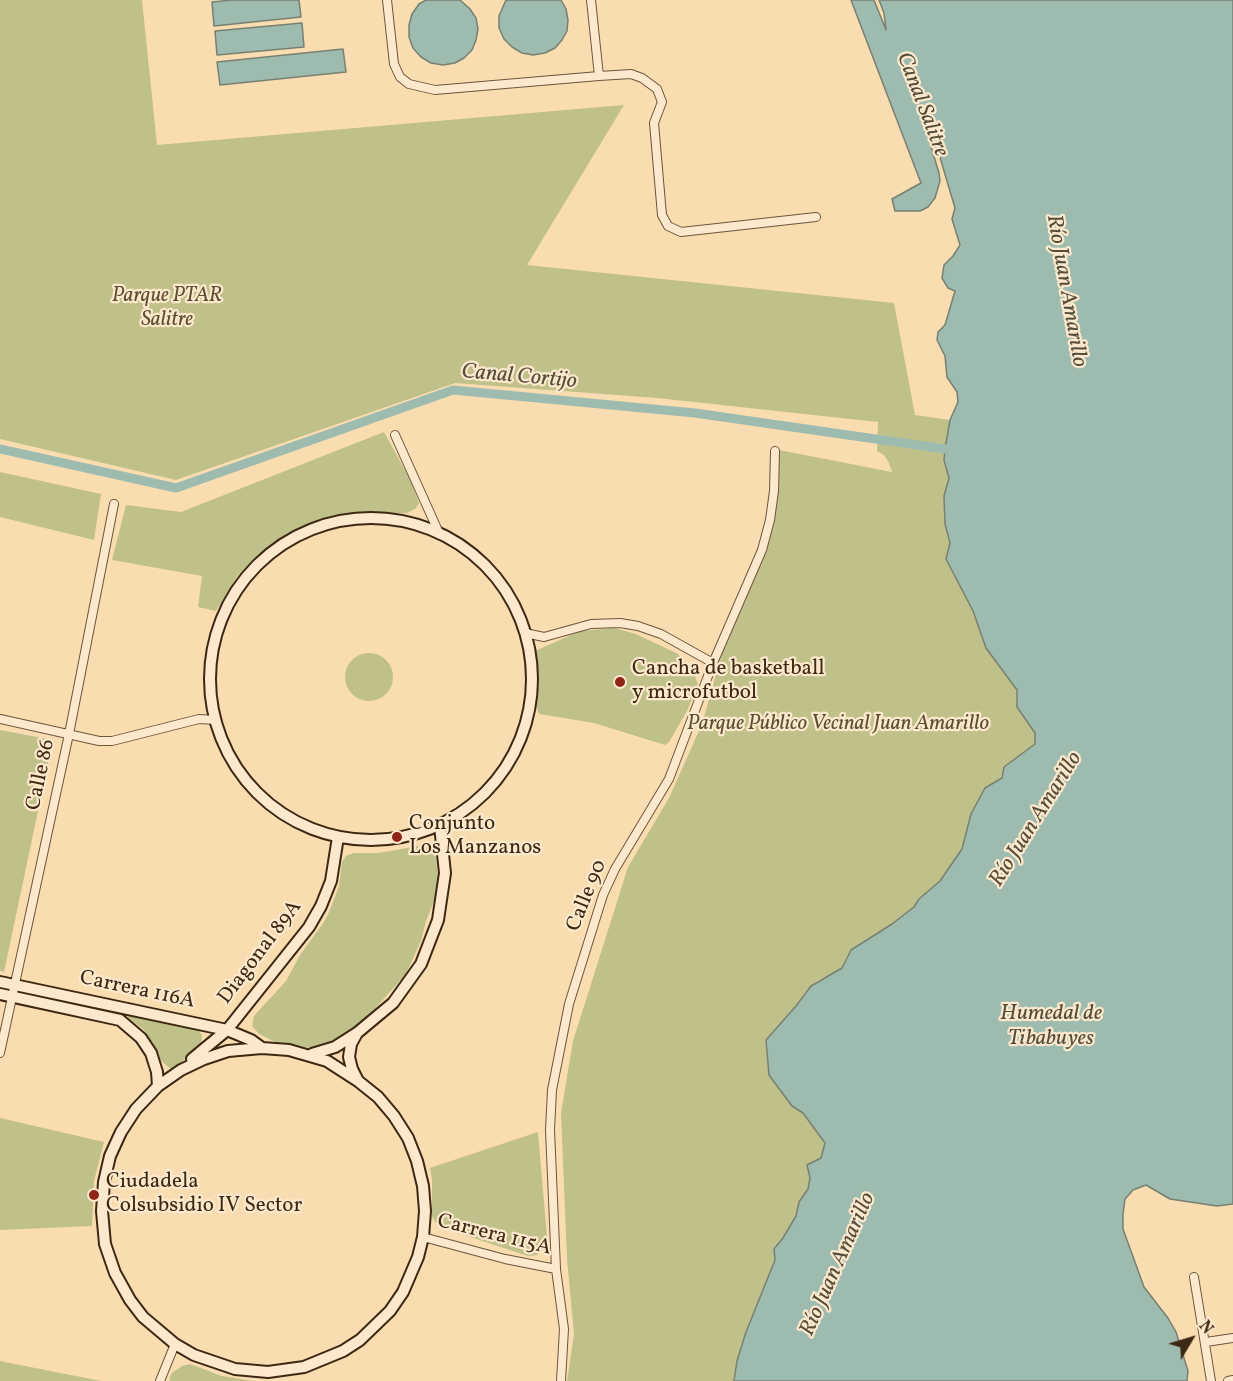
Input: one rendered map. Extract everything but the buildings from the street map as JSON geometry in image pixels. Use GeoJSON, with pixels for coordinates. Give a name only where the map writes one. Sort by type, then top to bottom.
{"type":"FeatureCollection","features":[{"type":"Feature","properties":{"kind":"street"},"geometry":{"type":"LineString","coordinates":[[387,0],[394,64],[400,77],[409,84],[435,90],[631,74],[642,78],[657,89],[662,107],[654,123],[662,215],[668,226],[681,232],[816,217]]}},
{"type":"Feature","properties":{"kind":"street"},"geometry":{"type":"LineString","coordinates":[[591,0],[599,76]]}},
{"type":"Feature","properties":{"kind":"street"},"geometry":{"type":"LineString","coordinates":[[395,435],[439,533]]}},
{"type":"Feature","properties":{"kind":"street","name":"Calle 90"},"geometry":{"type":"LineString","coordinates":[[561,1381],[564,1329],[556,1269],[550,1130],[552,1090],[569,1004],[603,895],[615,869],[669,779],[713,663],[762,550],[770,520],[774,491],[775,451]]}},
{"type":"Feature","properties":{"kind":"street","name":"Calle 86"},"geometry":{"type":"LineString","coordinates":[[0,1053],[69,734],[114,504]]}},
{"type":"Feature","properties":{"kind":"street"},"geometry":{"type":"LineString","coordinates":[[357,518],[385,519],[412,524],[439,533],[468,550],[493,574],[512,602],[525,633],[532,671],[531,699],[519,746],[490,788],[472,806],[440,826],[413,834],[363,839],[338,837],[304,825],[274,807],[248,783],[228,753],[215,720],[209,685],[212,649],[223,614],[241,583],[266,556],[296,536],[326,525],[357,518]]}},
{"type":"Feature","properties":{"kind":"street"},"geometry":{"type":"LineString","coordinates":[[525,633],[544,637],[591,624],[620,623],[661,634],[713,663]]}},
{"type":"Feature","properties":{"kind":"street"},"geometry":{"type":"LineString","coordinates":[[0,719],[99,741],[112,741],[199,719],[215,720]]}},
{"type":"Feature","properties":{"kind":"street"},"geometry":{"type":"LineString","coordinates":[[310,1055],[335,1047],[357,1033],[393,1003],[421,964],[438,920],[445,873],[440,826]]}},
{"type":"Feature","properties":{"kind":"street","name":"Diagonal 89A"},"geometry":{"type":"LineString","coordinates":[[181,1070],[228,1051],[262,1048],[289,1050],[327,1061],[358,1080],[378,1097],[394,1116],[411,1146],[423,1186],[425,1211],[423,1237],[411,1276],[390,1311],[376,1327],[343,1351],[283,1376],[235,1369],[204,1360],[175,1344],[143,1317],[130,1300],[115,1273],[105,1244],[102,1211],[108,1165],[121,1132],[135,1109],[158,1086],[181,1070],[227,1030],[303,935],[321,906],[331,881],[338,837]]}},
{"type":"Feature","properties":{"kind":"street","name":"Carrera 116A"},"geometry":{"type":"LineString","coordinates":[[0,982],[227,1030],[252,1040],[262,1048]]}},
{"type":"Feature","properties":{"kind":"street","name":"Carrera 116A"},"geometry":{"type":"LineString","coordinates":[[0,994],[120,1020],[141,1038],[151,1053],[157,1072],[158,1086]]}},
{"type":"Feature","properties":{"kind":"street"},"geometry":{"type":"LineString","coordinates":[[227,1030],[225,1043],[228,1051]]}},
{"type":"Feature","properties":{"kind":"street"},"geometry":{"type":"LineString","coordinates":[[357,1033],[351,1044],[349,1057],[358,1080]]}},
{"type":"Feature","properties":{"kind":"street","name":"Carrera 115A"},"geometry":{"type":"LineString","coordinates":[[423,1237],[505,1260],[556,1269]]}},
{"type":"Feature","properties":{"kind":"street"},"geometry":{"type":"LineString","coordinates":[[1194,1277],[1211,1381]]}},
{"type":"Feature","properties":{"kind":"street"},"geometry":{"type":"LineString","coordinates":[[1206,1342],[1233,1338]]}},
{"type":"Feature","properties":{"kind":"street"},"geometry":{"type":"LineString","coordinates":[[160,1381],[175,1344]]}},
{"type":"Feature","properties":{"kind":"street"},"geometry":{"type":"LineString","coordinates":[[1228,1381],[1233,1380]]}},
{"type":"Feature","properties":{"kind":"green space"},"geometry":{"type":"Polygon","coordinates":[[[0,0],[142,0],[157,145],[624,105],[527,265],[894,303],[915,415],[950,420],[944,459],[949,478],[944,496],[945,524],[950,543],[946,559],[973,611],[986,648],[1017,690],[1018,707],[1035,733],[1035,744],[1004,767],[1002,778],[985,788],[969,822],[962,849],[940,881],[919,899],[914,907],[892,924],[859,944],[847,956],[842,968],[818,980],[805,992],[778,1027],[766,1049],[769,1075],[792,1106],[802,1113],[826,1142],[821,1158],[810,1178],[808,1189],[799,1202],[796,1216],[774,1249],[775,1260],[746,1332],[734,1381],[567,1381],[574,1334],[567,1259],[561,1113],[573,1041],[628,867],[669,798],[702,724],[723,650],[751,587],[772,528],[777,497],[779,450],[892,472],[884,455],[877,451],[878,422],[657,398],[455,383],[176,480],[0,439],[0,0]]]}},
{"type":"Feature","properties":{"kind":"green space"},"geometry":{"type":"Polygon","coordinates":[[[384,432],[409,477],[419,503],[415,509],[407,513],[353,513],[333,517],[286,535],[261,553],[238,575],[216,611],[198,607],[202,576],[112,560],[126,505],[181,512],[384,432]]]}},
{"type":"Feature","properties":{"kind":"green space"},"geometry":{"type":"Polygon","coordinates":[[[0,472],[101,494],[94,540],[0,517],[0,472]]]}},
{"type":"Feature","properties":{"kind":"green space"},"geometry":{"type":"Polygon","coordinates":[[[614,628],[636,634],[678,654],[693,671],[698,684],[687,711],[665,745],[594,723],[539,714],[536,705],[537,679],[533,652],[580,631],[614,628]]]}},
{"type":"Feature","properties":{"kind":"green space"},"geometry":{"type":"Polygon","coordinates":[[[369,653],[386,660],[393,677],[386,694],[369,701],[352,694],[345,677],[352,660],[369,653]]]}},
{"type":"Feature","properties":{"kind":"green space"},"geometry":{"type":"Polygon","coordinates":[[[0,730],[53,740],[4,972],[0,971],[0,730]]]}},
{"type":"Feature","properties":{"kind":"green space"},"geometry":{"type":"Polygon","coordinates":[[[419,846],[430,848],[436,858],[438,879],[435,899],[421,941],[406,974],[362,1023],[338,1038],[311,1048],[275,1042],[259,1034],[252,1026],[254,1016],[286,981],[300,955],[324,922],[339,886],[342,862],[346,856],[353,853],[378,853],[419,846]]]}},
{"type":"Feature","properties":{"kind":"green space"},"geometry":{"type":"Polygon","coordinates":[[[130,1012],[198,1028],[202,1036],[201,1046],[172,1070],[158,1058],[143,1029],[128,1018],[130,1012]]]}},
{"type":"Feature","properties":{"kind":"green space"},"geometry":{"type":"Polygon","coordinates":[[[0,1118],[104,1142],[94,1181],[92,1226],[0,1230],[0,1118]]]}},
{"type":"Feature","properties":{"kind":"green space"},"geometry":{"type":"Polygon","coordinates":[[[538,1132],[547,1237],[544,1248],[537,1255],[528,1256],[443,1228],[436,1223],[432,1216],[430,1168],[538,1132]]]}},
{"type":"Feature","properties":{"kind":"green space"},"geometry":{"type":"Polygon","coordinates":[[[0,1361],[101,1381],[0,1381],[0,1361]]]}},
{"type":"Feature","properties":{"kind":"green space"},"geometry":{"type":"Polygon","coordinates":[[[190,1364],[222,1376],[253,1381],[169,1381],[171,1374],[182,1366],[190,1364]]]}},
{"type":"Feature","properties":{"kind":"water"},"geometry":{"type":"Polygon","coordinates":[[[299,0],[301,17],[214,26],[212,2],[299,0]]]}},
{"type":"Feature","properties":{"kind":"water"},"geometry":{"type":"Polygon","coordinates":[[[426,0],[460,0],[476,18],[478,29],[472,50],[455,63],[443,65],[431,63],[413,48],[409,37],[409,25],[412,14],[419,4],[426,0]]]}},
{"type":"Feature","properties":{"kind":"water"},"geometry":{"type":"Polygon","coordinates":[[[506,0],[561,0],[568,20],[567,31],[562,40],[555,48],[533,55],[522,53],[512,47],[504,39],[499,28],[499,16],[506,0]]]}},
{"type":"Feature","properties":{"kind":"water","name":"Humedal de Tibabuyes"},"geometry":{"type":"Polygon","coordinates":[[[851,0],[874,0],[886,30],[884,13],[879,0],[1233,0],[1233,1204],[1217,1206],[1170,1199],[1146,1185],[1133,1190],[1125,1199],[1123,1214],[1123,1229],[1144,1287],[1176,1332],[1188,1371],[1187,1381],[734,1381],[737,1361],[746,1332],[775,1260],[774,1249],[796,1216],[799,1202],[808,1189],[810,1178],[807,1165],[821,1158],[825,1143],[803,1113],[792,1106],[769,1075],[766,1040],[811,986],[842,968],[851,950],[914,907],[919,899],[940,881],[962,849],[971,814],[985,788],[1002,778],[1004,767],[1035,744],[1035,733],[1017,707],[1017,690],[986,648],[973,611],[946,559],[950,543],[945,524],[944,496],[949,478],[944,460],[950,420],[958,402],[957,392],[947,377],[945,356],[937,340],[938,332],[945,325],[955,291],[948,288],[942,278],[944,265],[960,245],[952,219],[955,208],[939,154],[926,130],[939,173],[940,181],[935,198],[928,207],[920,211],[895,211],[892,199],[921,183],[851,0]]]}},
{"type":"Feature","properties":{"kind":"water"},"geometry":{"type":"Polygon","coordinates":[[[302,23],[304,47],[217,55],[215,31],[302,23]]]}},
{"type":"Feature","properties":{"kind":"water"},"geometry":{"type":"Polygon","coordinates":[[[343,49],[346,72],[220,85],[217,62],[343,49]]]}},
{"type":"Feature","properties":{"kind":"waterway","name":"Canal Cortijo"},"geometry":{"type":"LineString","coordinates":[[0,449],[176,488],[453,390],[695,413],[945,449]]}},
{"type":"Feature","properties":{"kind":"place","name":"Cancha de basketball y microfutbol"},"geometry":{"type":"Point","coordinates":[620,682]}},
{"type":"Feature","properties":{"kind":"place","name":"Conjunto Los Manzanos"},"geometry":{"type":"Point","coordinates":[397,837]}},
{"type":"Feature","properties":{"kind":"place","name":"Ciudadela Colsubsidio IV Sector"},"geometry":{"type":"Point","coordinates":[94,1195]}},
{"type":"Feature","properties":{"kind":"water label","name":"Canal Salitre"},"geometry":{"type":"Point","coordinates":[921,105]}},
{"type":"Feature","properties":{"kind":"water label","name":"Río Juan Amarillo"},"geometry":{"type":"Point","coordinates":[1065,291]}},
{"type":"Feature","properties":{"kind":"water label","name":"Río Juan Amarillo"},"geometry":{"type":"Point","coordinates":[1037,820]}},
{"type":"Feature","properties":{"kind":"water label","name":"Río Juan Amarillo"},"geometry":{"type":"Point","coordinates":[839,1265]}},
{"type":"Feature","properties":{"kind":"park label","name":"Parque PTAR Salitre"},"geometry":{"type":"Point","coordinates":[167,309]}},
{"type":"Feature","properties":{"kind":"park label","name":"Parque Público Vecinal Juan Amarillo"},"geometry":{"type":"Point","coordinates":[838,725]}}]}
